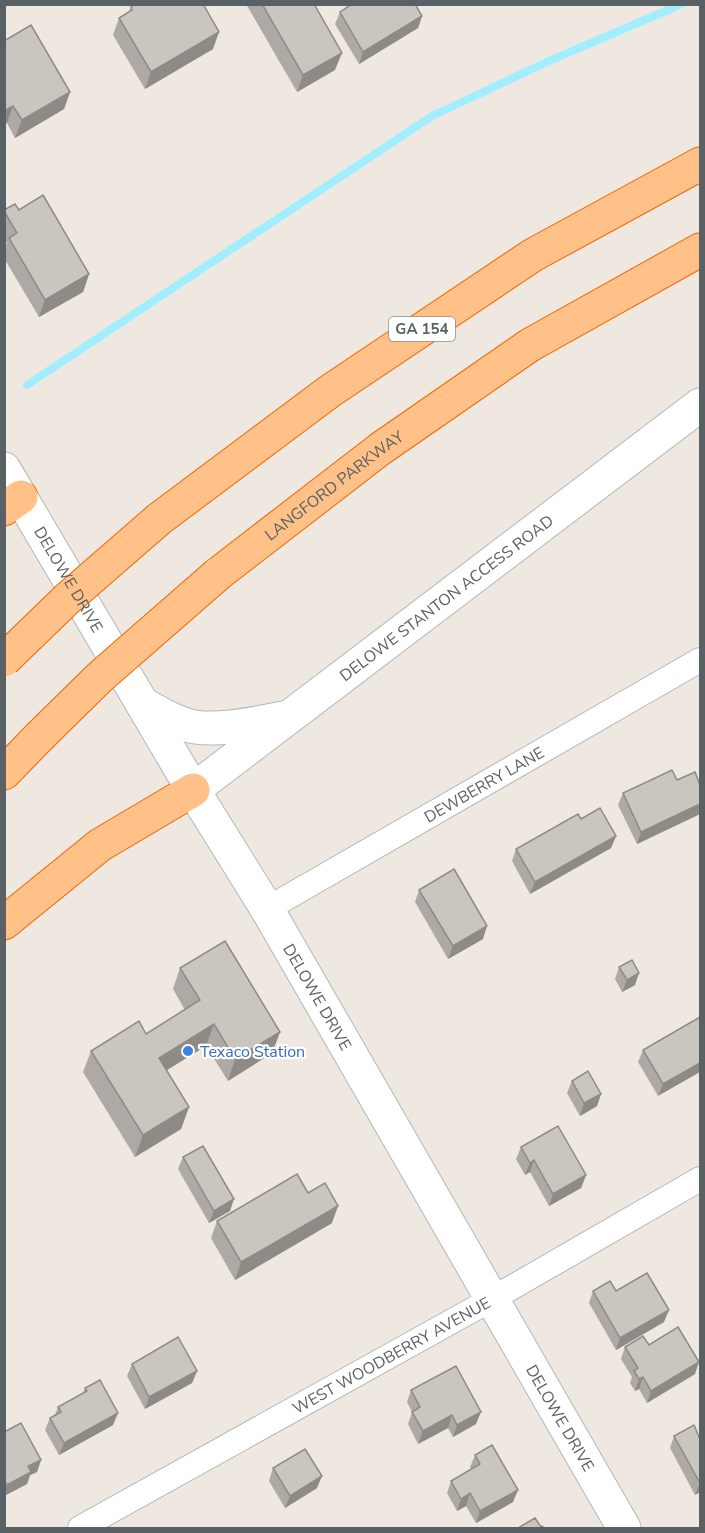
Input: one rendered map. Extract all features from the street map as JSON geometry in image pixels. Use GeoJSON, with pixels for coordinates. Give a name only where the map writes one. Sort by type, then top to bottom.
{"type":"FeatureCollection","features":[{"type":"Feature","properties":{"kind":"highway","name":"GA 154"},"geometry":{"type":"LineString","coordinates":[[4,660],[67,599],[159,519],[330,391],[533,255],[700,164]]}},
{"type":"Feature","properties":{"kind":"highway","name":"LANGFORD PARKWAY"},"geometry":{"type":"LineString","coordinates":[[4,773],[100,677],[218,574],[380,449],[530,345],[700,250]]}},
{"type":"Feature","properties":{"kind":"highway"},"geometry":{"type":"LineString","coordinates":[[4,923],[100,845],[193,790]]}},
{"type":"Feature","properties":{"kind":"street","name":"DELOWE STANTON ACCESS ROAD"},"geometry":{"type":"LineString","coordinates":[[193,790],[700,405]]}},
{"type":"Feature","properties":{"kind":"street","name":"DELOWE DRIVE"},"geometry":{"type":"LineString","coordinates":[[4,469],[13,503],[143,704],[267,909],[624,1528]]}},
{"type":"Feature","properties":{"kind":"street","name":"DEWBERRY LANE"},"geometry":{"type":"LineString","coordinates":[[267,909],[700,660]]}},
{"type":"Feature","properties":{"kind":"street"},"geometry":{"type":"LineString","coordinates":[[143,704],[166,717],[194,727],[234,727],[289,717]]}},
{"type":"Feature","properties":{"kind":"street","name":"WEST WOODBERRY AVENUE"},"geometry":{"type":"LineString","coordinates":[[80,1528],[492,1299],[700,1179]]}},
{"type":"Feature","properties":{"kind":"building"},"geometry":{"type":"Polygon","coordinates":[[[135,4],[203,4],[219,32],[151,72],[119,18],[132,10],[131,7],[135,4]]]}},
{"type":"Feature","properties":{"kind":"building"},"geometry":{"type":"Polygon","coordinates":[[[262,4],[314,4],[342,53],[303,75],[262,4]]]}},
{"type":"Feature","properties":{"kind":"building"},"geometry":{"type":"Polygon","coordinates":[[[352,4],[415,4],[422,16],[363,52],[340,12],[352,4]]]}},
{"type":"Feature","properties":{"kind":"building"},"geometry":{"type":"Polygon","coordinates":[[[31,25],[70,92],[22,120],[13,106],[4,111],[4,41],[31,25]]]}},
{"type":"Feature","properties":{"kind":"building"},"geometry":{"type":"Polygon","coordinates":[[[43,195],[89,274],[45,300],[9,238],[17,233],[4,211],[15,204],[19,210],[43,195]]]}},
{"type":"Feature","properties":{"kind":"building"},"geometry":{"type":"Polygon","coordinates":[[[672,770],[677,780],[695,772],[700,785],[700,804],[641,832],[623,793],[672,770]]]}},
{"type":"Feature","properties":{"kind":"building"},"geometry":{"type":"Polygon","coordinates":[[[600,808],[616,836],[535,882],[516,849],[578,814],[581,819],[600,808]]]}},
{"type":"Feature","properties":{"kind":"building"},"geometry":{"type":"Polygon","coordinates":[[[454,869],[487,926],[453,946],[419,890],[454,869]]]}},
{"type":"Feature","properties":{"kind":"building"},"geometry":{"type":"Polygon","coordinates":[[[225,941],[280,1032],[235,1059],[214,1024],[159,1058],[189,1107],[143,1135],[91,1051],[139,1021],[146,1034],[200,1000],[180,968],[225,941]]]}},
{"type":"Feature","properties":{"kind":"building"},"geometry":{"type":"Polygon","coordinates":[[[632,960],[639,973],[627,980],[619,967],[632,960]]]}},
{"type":"Feature","properties":{"kind":"building"},"geometry":{"type":"Polygon","coordinates":[[[700,1017],[700,1063],[663,1084],[643,1050],[700,1017]]]}},
{"type":"Feature","properties":{"kind":"building"},"geometry":{"type":"Polygon","coordinates":[[[588,1071],[601,1094],[584,1103],[572,1081],[588,1071]]]}},
{"type":"Feature","properties":{"kind":"building"},"geometry":{"type":"Polygon","coordinates":[[[558,1126],[586,1175],[553,1194],[534,1160],[530,1163],[521,1147],[558,1126]]]}},
{"type":"Feature","properties":{"kind":"building"},"geometry":{"type":"Polygon","coordinates":[[[203,1146],[234,1199],[214,1211],[183,1157],[203,1146]]]}},
{"type":"Feature","properties":{"kind":"building"},"geometry":{"type":"Polygon","coordinates":[[[297,1174],[308,1193],[325,1183],[338,1206],[241,1262],[217,1221],[297,1174]]]}},
{"type":"Feature","properties":{"kind":"building"},"geometry":{"type":"Polygon","coordinates":[[[647,1273],[669,1310],[620,1338],[593,1291],[610,1281],[616,1291],[647,1273]]]}},
{"type":"Feature","properties":{"kind":"building"},"geometry":{"type":"Polygon","coordinates":[[[678,1327],[699,1362],[651,1391],[643,1377],[639,1379],[634,1371],[638,1368],[625,1347],[643,1336],[649,1345],[678,1327]]]}},
{"type":"Feature","properties":{"kind":"building"},"geometry":{"type":"Polygon","coordinates":[[[178,1337],[197,1371],[149,1397],[132,1364],[178,1337]]]}},
{"type":"Feature","properties":{"kind":"building"},"geometry":{"type":"Polygon","coordinates":[[[456,1366],[481,1412],[457,1425],[452,1415],[423,1431],[412,1412],[420,1407],[411,1390],[456,1366]]]}},
{"type":"Feature","properties":{"kind":"building"},"geometry":{"type":"Polygon","coordinates":[[[100,1380],[118,1413],[64,1443],[50,1418],[61,1412],[58,1407],[87,1391],[85,1388],[100,1380]]]}},
{"type":"Feature","properties":{"kind":"building"},"geometry":{"type":"Polygon","coordinates":[[[21,1423],[41,1460],[28,1466],[31,1472],[7,1485],[4,1480],[4,1432],[21,1423]]]}},
{"type":"Feature","properties":{"kind":"building"},"geometry":{"type":"Polygon","coordinates":[[[694,1425],[700,1436],[700,1483],[674,1436],[694,1425]]]}},
{"type":"Feature","properties":{"kind":"building"},"geometry":{"type":"Polygon","coordinates":[[[492,1445],[518,1490],[480,1511],[470,1493],[461,1499],[451,1481],[480,1464],[475,1455],[492,1445]]]}},
{"type":"Feature","properties":{"kind":"building"},"geometry":{"type":"Polygon","coordinates":[[[305,1449],[322,1476],[290,1496],[273,1468],[305,1449]]]}},
{"type":"Feature","properties":{"kind":"building"},"geometry":{"type":"Polygon","coordinates":[[[535,1518],[544,1528],[518,1528],[535,1518]]]}},
{"type":"Feature","properties":{"kind":"waterway"},"geometry":{"type":"LineString","coordinates":[[27,385],[432,116],[549,61],[682,4]]}},
{"type":"Feature","properties":{"kind":"place","name":"Texaco Station"},"geometry":{"type":"Point","coordinates":[188,1051]}}]}
